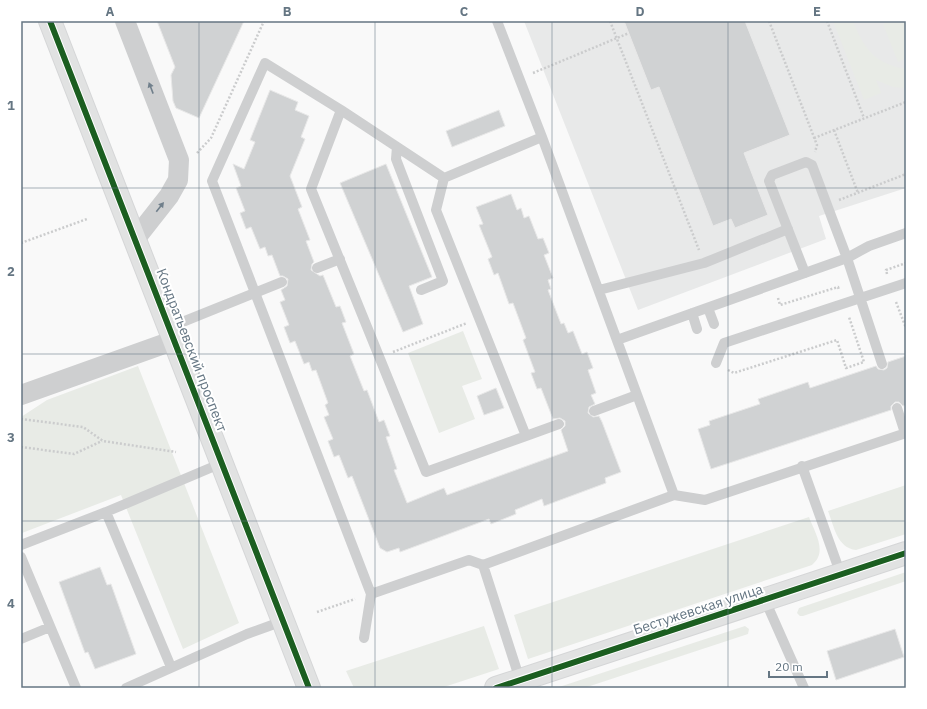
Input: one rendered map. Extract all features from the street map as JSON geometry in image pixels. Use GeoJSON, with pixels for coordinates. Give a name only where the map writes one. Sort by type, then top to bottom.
{"type":"FeatureCollection","features":[{"type":"Feature","properties":{"kind":"street","name":"Кондратьевский проспект"},"geometry":{"type":"LineString","coordinates":[[50,21],[173,333],[309,688]]}},
{"type":"Feature","properties":{"kind":"street"},"geometry":{"type":"LineString","coordinates":[[125,21],[178,160],[178,180],[136,238]]}},
{"type":"Feature","properties":{"kind":"street"},"geometry":{"type":"LineString","coordinates":[[21,395],[173,333]]}},
{"type":"Feature","properties":{"kind":"street","name":"Бестужевская улица"},"geometry":{"type":"LineString","coordinates":[[496,688],[906,553]]}},
{"type":"Feature","properties":{"kind":"lane"},"geometry":{"type":"LineString","coordinates":[[497,21],[520,79],[674,495]]}},
{"type":"Feature","properties":{"kind":"lane"},"geometry":{"type":"LineString","coordinates":[[364,638],[371,594],[212,181],[265,63],[342,110],[444,178]]}},
{"type":"Feature","properties":{"kind":"lane"},"geometry":{"type":"LineString","coordinates":[[342,110],[311,189],[426,472],[559,424]]}},
{"type":"Feature","properties":{"kind":"lane"},"geometry":{"type":"LineString","coordinates":[[444,178],[542,138]]}},
{"type":"Feature","properties":{"kind":"lane"},"geometry":{"type":"LineString","coordinates":[[398,147],[396,159],[443,281],[421,290]]}},
{"type":"Feature","properties":{"kind":"lane"},"geometry":{"type":"LineString","coordinates":[[805,273],[769,181],[772,176],[806,162],[812,165],[847,258],[882,364]]}},
{"type":"Feature","properties":{"kind":"lane"},"geometry":{"type":"LineString","coordinates":[[444,178],[436,210],[526,436]]}},
{"type":"Feature","properties":{"kind":"lane"},"geometry":{"type":"LineString","coordinates":[[598,290],[704,263],[788,229]]}},
{"type":"Feature","properties":{"kind":"lane"},"geometry":{"type":"LineString","coordinates":[[617,340],[847,258],[869,246],[906,233]]}},
{"type":"Feature","properties":{"kind":"lane"},"geometry":{"type":"LineString","coordinates":[[317,268],[340,259]]}},
{"type":"Feature","properties":{"kind":"lane"},"geometry":{"type":"LineString","coordinates":[[173,333],[256,292],[282,282]]}},
{"type":"Feature","properties":{"kind":"lane"},"geometry":{"type":"LineString","coordinates":[[716,363],[724,343],[906,283]]}},
{"type":"Feature","properties":{"kind":"lane"},"geometry":{"type":"LineString","coordinates":[[708,308],[714,324]]}},
{"type":"Feature","properties":{"kind":"lane"},"geometry":{"type":"LineString","coordinates":[[692,313],[697,329]]}},
{"type":"Feature","properties":{"kind":"lane"},"geometry":{"type":"LineString","coordinates":[[594,411],[637,395]]}},
{"type":"Feature","properties":{"kind":"lane"},"geometry":{"type":"LineString","coordinates":[[371,594],[469,560],[483,565],[674,495],[705,500],[802,466],[906,433],[897,408]]}},
{"type":"Feature","properties":{"kind":"lane"},"geometry":{"type":"LineString","coordinates":[[21,545],[106,512],[222,463]]}},
{"type":"Feature","properties":{"kind":"lane"},"geometry":{"type":"LineString","coordinates":[[802,466],[841,575]]}},
{"type":"Feature","properties":{"kind":"lane"},"geometry":{"type":"LineString","coordinates":[[106,512],[171,667]]}},
{"type":"Feature","properties":{"kind":"lane"},"geometry":{"type":"LineString","coordinates":[[21,557],[76,688]]}},
{"type":"Feature","properties":{"kind":"lane"},"geometry":{"type":"LineString","coordinates":[[483,565],[520,680]]}},
{"type":"Feature","properties":{"kind":"lane"},"geometry":{"type":"LineString","coordinates":[[765,600],[804,688]]}},
{"type":"Feature","properties":{"kind":"lane"},"geometry":{"type":"LineString","coordinates":[[126,688],[171,667],[283,621]]}},
{"type":"Feature","properties":{"kind":"lane"},"geometry":{"type":"LineString","coordinates":[[21,638],[50,627]]}},
{"type":"Feature","properties":{"kind":"path"},"geometry":{"type":"LineString","coordinates":[[192,154],[197,153],[211,138],[264,21]]}},
{"type":"Feature","properties":{"kind":"path"},"geometry":{"type":"LineString","coordinates":[[610,21],[704,263]]}},
{"type":"Feature","properties":{"kind":"path"},"geometry":{"type":"LineString","coordinates":[[769,21],[817,145],[812,165]]}},
{"type":"Feature","properties":{"kind":"path"},"geometry":{"type":"LineString","coordinates":[[827,21],[864,118]]}},
{"type":"Feature","properties":{"kind":"path"},"geometry":{"type":"LineString","coordinates":[[520,79],[629,33]]}},
{"type":"Feature","properties":{"kind":"path"},"geometry":{"type":"LineString","coordinates":[[814,138],[906,102]]}},
{"type":"Feature","properties":{"kind":"path"},"geometry":{"type":"LineString","coordinates":[[834,130],[858,193]]}},
{"type":"Feature","properties":{"kind":"path"},"geometry":{"type":"LineString","coordinates":[[827,205],[906,174]]}},
{"type":"Feature","properties":{"kind":"path"},"geometry":{"type":"LineString","coordinates":[[21,243],[86,220]]}},
{"type":"Feature","properties":{"kind":"path"},"geometry":{"type":"LineString","coordinates":[[897,301],[906,328]]}},
{"type":"Feature","properties":{"kind":"path"},"geometry":{"type":"LineString","coordinates":[[734,373],[837,340],[846,368],[864,362],[849,318]]}},
{"type":"Feature","properties":{"kind":"path"},"geometry":{"type":"LineString","coordinates":[[380,357],[479,319]]}},
{"type":"Feature","properties":{"kind":"path"},"geometry":{"type":"LineString","coordinates":[[21,419],[83,427],[103,441],[176,452]]}},
{"type":"Feature","properties":{"kind":"path"},"geometry":{"type":"LineString","coordinates":[[21,447],[74,454],[103,441]]}},
{"type":"Feature","properties":{"kind":"path"},"geometry":{"type":"LineString","coordinates":[[317,612],[371,594]]}},
{"type":"Feature","properties":{"kind":"shaded area"},"geometry":{"type":"Polygon","coordinates":[[[524,21],[906,21],[906,188],[819,216],[826,239],[638,310],[524,21]]]}},
{"type":"Feature","properties":{"kind":"shaded area"},"geometry":{"type":"Polygon","coordinates":[[[833,21],[853,21],[866,47],[872,54],[895,67],[906,69],[906,88],[893,87],[876,80],[881,93],[864,100],[833,21]]]}},
{"type":"Feature","properties":{"kind":"shaded area"},"geometry":{"type":"Polygon","coordinates":[[[890,21],[906,21],[906,58],[898,62],[883,24],[890,21]]]}},
{"type":"Feature","properties":{"kind":"shaded area"},"geometry":{"type":"Polygon","coordinates":[[[463,331],[482,379],[462,386],[475,419],[439,433],[408,353],[463,331]]]}},
{"type":"Feature","properties":{"kind":"shaded area"},"geometry":{"type":"Polygon","coordinates":[[[138,366],[239,623],[183,649],[121,495],[22,533],[21,530],[21,417],[47,400],[138,366]]]}},
{"type":"Feature","properties":{"kind":"shaded area"},"geometry":{"type":"Polygon","coordinates":[[[906,485],[906,534],[856,550],[844,545],[840,541],[828,511],[906,485]]]}},
{"type":"Feature","properties":{"kind":"shaded area"},"geometry":{"type":"Polygon","coordinates":[[[809,517],[820,548],[817,560],[812,565],[528,659],[514,615],[809,517]]]}},
{"type":"Feature","properties":{"kind":"shaded area"},"geometry":{"type":"Polygon","coordinates":[[[906,572],[906,581],[803,616],[800,616],[797,613],[799,608],[906,572]]]}},
{"type":"Feature","properties":{"kind":"shaded area"},"geometry":{"type":"Polygon","coordinates":[[[484,626],[499,669],[441,688],[354,688],[346,671],[484,626]]]}},
{"type":"Feature","properties":{"kind":"shaded area"},"geometry":{"type":"Polygon","coordinates":[[[745,626],[749,629],[748,634],[584,688],[556,688],[745,626]]]}},
{"type":"Feature","properties":{"kind":"building"},"geometry":{"type":"Polygon","coordinates":[[[157,21],[244,21],[199,118],[176,108],[173,101],[171,75],[175,67],[157,21]]]}},
{"type":"Feature","properties":{"kind":"building"},"geometry":{"type":"Polygon","coordinates":[[[624,21],[745,21],[790,135],[744,153],[768,215],[735,228],[731,219],[713,226],[659,87],[651,90],[624,21]]]}},
{"type":"Feature","properties":{"kind":"building"},"geometry":{"type":"Polygon","coordinates":[[[270,90],[298,102],[295,110],[309,116],[301,137],[305,139],[290,176],[302,207],[298,209],[310,240],[306,241],[314,262],[311,270],[320,276],[323,275],[336,307],[340,306],[346,322],[342,323],[354,354],[350,356],[364,391],[367,390],[379,422],[384,420],[390,436],[386,437],[397,469],[394,470],[407,503],[444,488],[447,495],[568,451],[561,430],[565,426],[565,421],[560,418],[553,419],[541,388],[537,389],[531,373],[535,372],[523,340],[526,338],[513,303],[509,304],[498,273],[494,275],[488,259],[492,257],[479,225],[483,224],[476,207],[511,194],[517,210],[521,208],[524,218],[529,216],[538,239],[543,238],[549,253],[544,255],[553,278],[548,280],[551,289],[548,290],[561,324],[564,323],[568,333],[573,331],[582,354],[587,352],[593,368],[588,370],[596,393],[591,395],[595,404],[589,407],[588,413],[593,417],[599,416],[621,472],[605,478],[606,483],[544,506],[542,499],[515,510],[516,514],[491,524],[489,519],[400,552],[399,548],[387,552],[380,548],[352,476],[348,478],[339,455],[334,457],[328,441],[333,439],[324,417],[329,415],[325,405],[328,403],[316,370],[312,371],[309,362],[304,364],[295,341],[290,343],[284,327],[289,325],[280,302],[285,300],[281,290],[287,286],[288,279],[280,276],[272,255],[268,256],[265,247],[260,249],[251,227],[246,229],[240,213],[245,211],[236,188],[241,186],[233,164],[244,169],[255,142],[250,140],[270,90]]]}},
{"type":"Feature","properties":{"kind":"building"},"geometry":{"type":"Polygon","coordinates":[[[499,110],[505,126],[452,147],[446,131],[499,110]]]}},
{"type":"Feature","properties":{"kind":"building"},"geometry":{"type":"Polygon","coordinates":[[[386,164],[432,277],[409,286],[423,324],[403,332],[340,183],[386,164]]]}},
{"type":"Feature","properties":{"kind":"building"},"geometry":{"type":"Polygon","coordinates":[[[906,356],[906,405],[903,406],[899,402],[895,402],[891,406],[891,410],[711,469],[698,429],[710,425],[709,421],[760,404],[758,399],[808,382],[810,388],[876,366],[878,369],[884,370],[887,368],[888,362],[906,356]]]}},
{"type":"Feature","properties":{"kind":"building"},"geometry":{"type":"Polygon","coordinates":[[[496,388],[504,408],[484,415],[477,396],[496,388]]]}},
{"type":"Feature","properties":{"kind":"building"},"geometry":{"type":"Polygon","coordinates":[[[100,567],[107,585],[111,584],[136,654],[95,669],[88,652],[85,653],[59,582],[100,567]]]}},
{"type":"Feature","properties":{"kind":"building"},"geometry":{"type":"Polygon","coordinates":[[[895,629],[904,657],[836,680],[827,651],[895,629]]]}},
{"type":"Feature","properties":{"kind":"cycle path"},"geometry":{"type":"LineString","coordinates":[[50,21],[309,688]]}},
{"type":"Feature","properties":{"kind":"cycle path"},"geometry":{"type":"LineString","coordinates":[[496,688],[906,553]]}}]}
